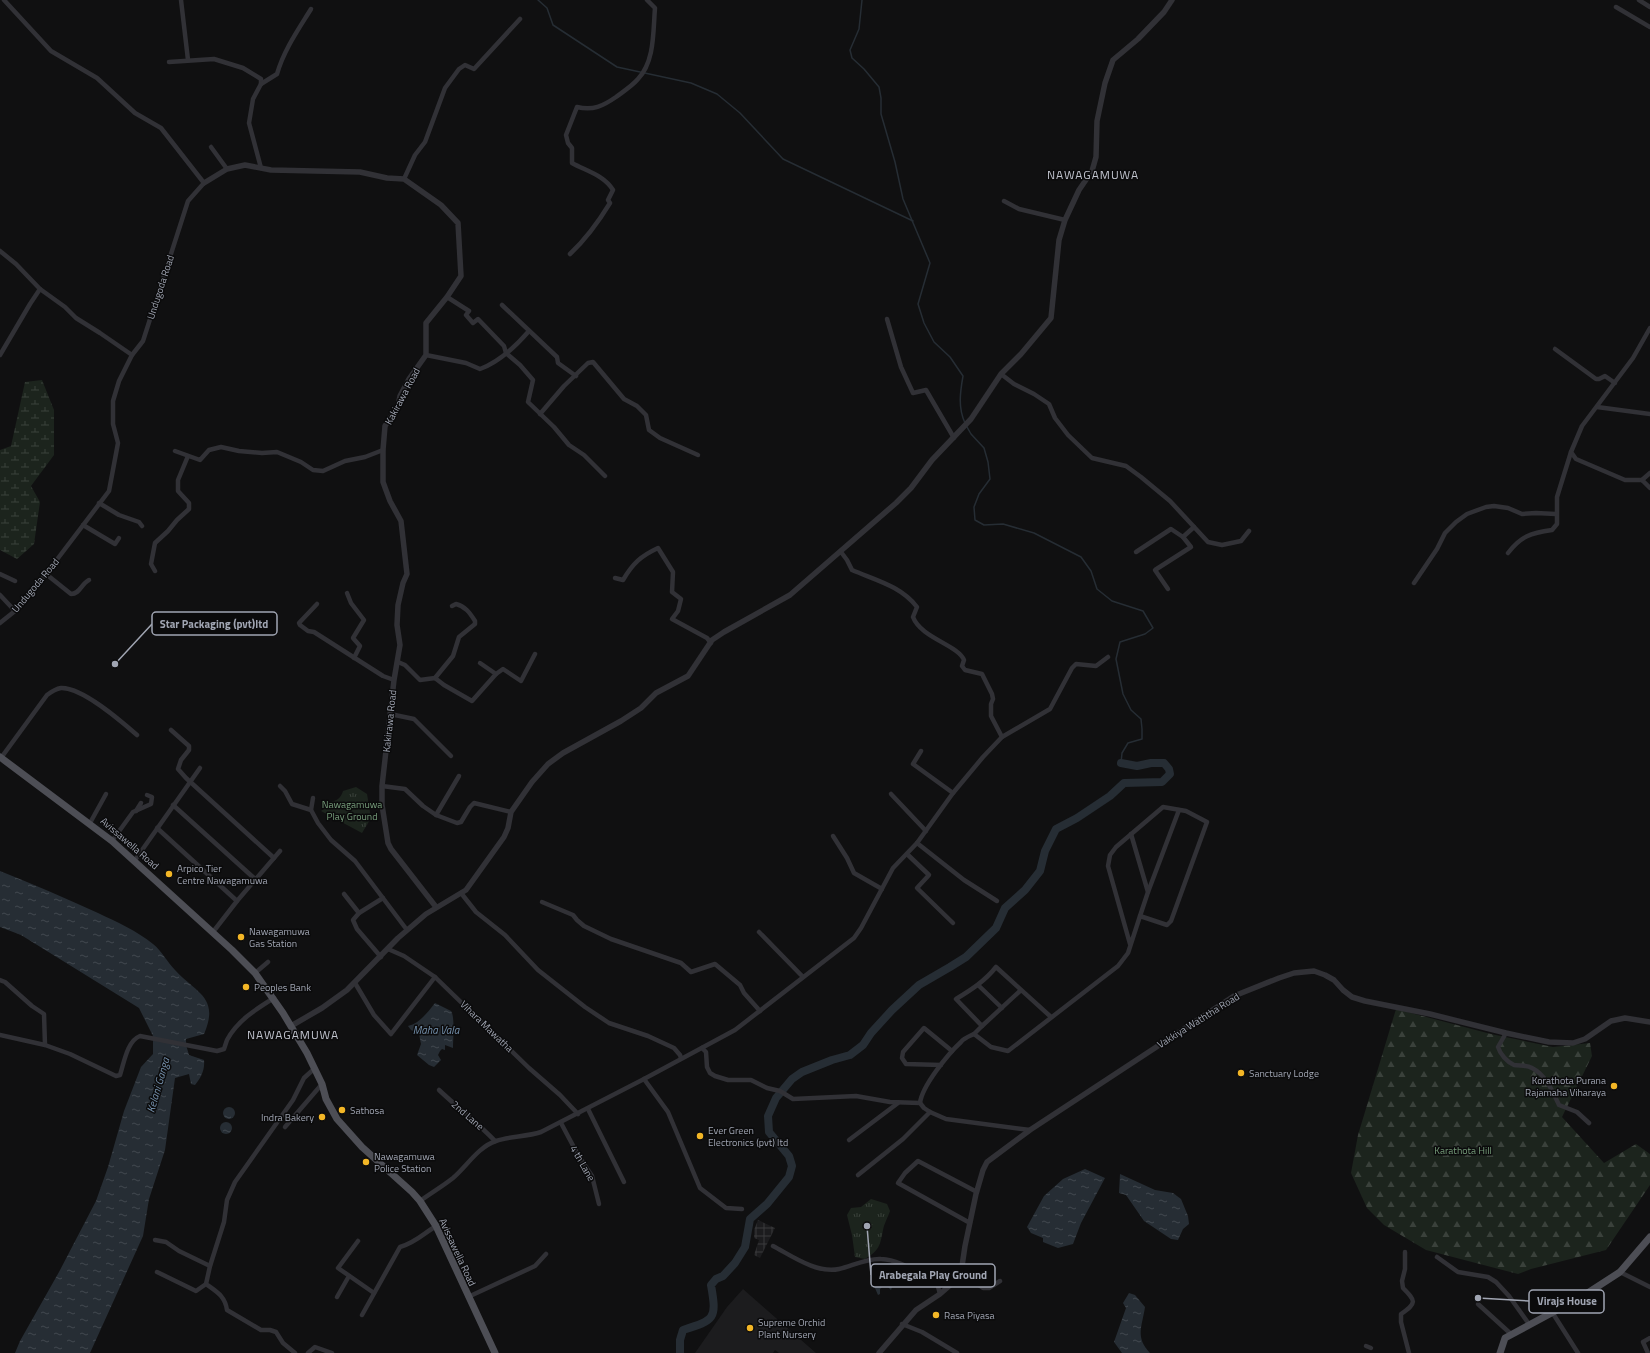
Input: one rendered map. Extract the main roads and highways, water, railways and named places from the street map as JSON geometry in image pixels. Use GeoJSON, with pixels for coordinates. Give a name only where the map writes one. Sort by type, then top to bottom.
{"type":"FeatureCollection","features":[{"type":"Feature","properties":{"kind":"main road","name":"Avissawella Road"},"geometry":{"type":"LineString","coordinates":[[0,757],[112,840],[213,932],[255,973],[274,998],[315,1068],[322,1084],[326,1099],[337,1119],[362,1147],[420,1201],[436,1226],[495,1353]]}},
{"type":"Feature","properties":{"kind":"main road"},"geometry":{"type":"LineString","coordinates":[[1500,1353],[1505,1338],[1583,1296],[1620,1272],[1650,1237]]}},
{"type":"Feature","properties":{"kind":"water","name":"Kelani Ganga"},"geometry":{"type":"Polygon","coordinates":[[[0,871],[98,913],[127,927],[147,939],[162,953],[169,964],[198,991],[207,1004],[209,1012],[208,1022],[204,1034],[186,1039],[189,1055],[204,1060],[202,1074],[195,1085],[191,1084],[189,1074],[175,1078],[165,1150],[149,1199],[143,1236],[90,1353],[15,1353],[20,1341],[59,1272],[96,1201],[108,1167],[124,1111],[141,1067],[153,1054],[153,1036],[139,1008],[21,935],[0,927],[0,871]]]}},
{"type":"Feature","properties":{"kind":"water","name":"Maha Vala"},"geometry":{"type":"Polygon","coordinates":[[[435,1003],[451,1011],[453,1018],[453,1048],[445,1045],[445,1050],[442,1049],[438,1055],[441,1060],[434,1067],[429,1065],[417,1055],[421,1044],[419,1034],[411,1030],[408,1026],[420,1020],[435,1003]]]}},
{"type":"Feature","properties":{"kind":"water"},"geometry":{"type":"Polygon","coordinates":[[[227,1107],[231,1107],[235,1113],[231,1119],[227,1119],[223,1115],[223,1111],[227,1107]]]}},
{"type":"Feature","properties":{"kind":"water"},"geometry":{"type":"Polygon","coordinates":[[[224,1122],[228,1122],[232,1128],[228,1134],[224,1134],[220,1130],[220,1126],[224,1122]]]}},
{"type":"Feature","properties":{"kind":"water"},"geometry":{"type":"Polygon","coordinates":[[[1085,1169],[1105,1178],[1081,1223],[1073,1244],[1058,1248],[1043,1242],[1043,1238],[1031,1233],[1027,1227],[1044,1196],[1063,1179],[1085,1169]]]}},
{"type":"Feature","properties":{"kind":"water"},"geometry":{"type":"Polygon","coordinates":[[[1120,1174],[1155,1190],[1173,1193],[1181,1199],[1188,1216],[1189,1224],[1183,1229],[1178,1240],[1171,1239],[1144,1221],[1126,1195],[1119,1193],[1120,1174]]]}},
{"type":"Feature","properties":{"kind":"water"},"geometry":{"type":"Polygon","coordinates":[[[872,1280],[880,1284],[893,1284],[891,1290],[888,1287],[883,1286],[880,1289],[880,1294],[878,1295],[875,1288],[871,1287],[872,1280]]]}},
{"type":"Feature","properties":{"kind":"water"},"geometry":{"type":"Polygon","coordinates":[[[1129,1293],[1135,1295],[1145,1307],[1141,1326],[1141,1337],[1142,1342],[1150,1353],[1122,1353],[1114,1342],[1126,1308],[1123,1303],[1129,1293]]]}},
{"type":"Feature","properties":{"kind":"waterway"},"geometry":{"type":"LineString","coordinates":[[538,0],[547,8],[553,25],[617,67],[691,83],[717,94],[740,113],[783,159],[913,221]]}},
{"type":"Feature","properties":{"kind":"waterway"},"geometry":{"type":"LineString","coordinates":[[862,0],[859,29],[850,50],[852,58],[864,69],[879,87],[881,114],[895,162],[903,199],[930,263],[918,304],[924,323],[934,342],[950,357],[963,376],[960,400],[961,412],[965,423]]}},
{"type":"Feature","properties":{"kind":"waterway"},"geometry":{"type":"LineString","coordinates":[[967,427],[971,434],[984,448],[988,462],[990,479],[979,494],[974,507],[975,520],[984,525],[1003,524],[1034,533],[1081,557],[1091,571],[1097,589],[1112,601],[1143,611],[1153,628],[1145,634],[1120,642],[1116,659],[1123,694],[1131,710],[1141,719],[1142,729],[1142,739],[1128,743],[1122,753],[1121,763]]}},
{"type":"Feature","properties":{"kind":"waterway"},"geometry":{"type":"LineString","coordinates":[[680,1353],[680,1340],[683,1330],[702,1324],[711,1316],[714,1305],[711,1285],[716,1279],[723,1276],[735,1263],[745,1247],[750,1219],[767,1204],[789,1177],[792,1166],[789,1156],[769,1132],[768,1116],[776,1098],[792,1079],[802,1072],[832,1060],[850,1055],[863,1045],[871,1033],[892,1010],[919,985],[966,957],[996,928],[1005,908],[1025,890],[1040,871],[1045,851],[1056,829],[1077,818],[1110,796],[1124,783],[1162,782],[1170,774],[1169,769],[1164,763],[1151,763],[1137,766],[1121,763]]}},
{"type":"Feature","properties":{"kind":"place","name":"Star Packaging (pvt)ltd"},"geometry":{"type":"Point","coordinates":[115,664]}},
{"type":"Feature","properties":{"kind":"place","name":"Arpico Tier Centre Nawagamuwa"},"geometry":{"type":"Point","coordinates":[169,874]}},
{"type":"Feature","properties":{"kind":"place","name":"Nawagamuwa Gas Station"},"geometry":{"type":"Point","coordinates":[241,937]}},
{"type":"Feature","properties":{"kind":"place","name":"Peoples Bank"},"geometry":{"type":"Point","coordinates":[246,987]}},
{"type":"Feature","properties":{"kind":"place","name":"Sanctuary Lodge"},"geometry":{"type":"Point","coordinates":[1241,1073]}},
{"type":"Feature","properties":{"kind":"place","name":"Korathota Purana Rajamaha Viharaya"},"geometry":{"type":"Point","coordinates":[1614,1086]}},
{"type":"Feature","properties":{"kind":"place","name":"Sathosa"},"geometry":{"type":"Point","coordinates":[342,1110]}},
{"type":"Feature","properties":{"kind":"place","name":"Indra Bakery"},"geometry":{"type":"Point","coordinates":[322,1117]}},
{"type":"Feature","properties":{"kind":"place","name":"Ever Green Electronics (pvt) ltd"},"geometry":{"type":"Point","coordinates":[700,1136]}},
{"type":"Feature","properties":{"kind":"place","name":"Nawagamuwa Police Station"},"geometry":{"type":"Point","coordinates":[366,1162]}},
{"type":"Feature","properties":{"kind":"place","name":"Arabegala Play Ground"},"geometry":{"type":"Point","coordinates":[867,1226]}},
{"type":"Feature","properties":{"kind":"place","name":"Virajs House"},"geometry":{"type":"Point","coordinates":[1478,1298]}},
{"type":"Feature","properties":{"kind":"place","name":"Rasa Piyasa"},"geometry":{"type":"Point","coordinates":[936,1315]}},
{"type":"Feature","properties":{"kind":"place","name":"Supreme Orchid Plant Nursery"},"geometry":{"type":"Point","coordinates":[750,1328]}},
{"type":"Feature","properties":{"kind":"district","name":"NAWAGAMUWA"},"geometry":{"type":"Point","coordinates":[1093,175]}},
{"type":"Feature","properties":{"kind":"district","name":"NAWAGAMUWA"},"geometry":{"type":"Point","coordinates":[293,1035]}},
{"type":"Feature","properties":{"kind":"park label","name":"Nawagamuwa Play Ground"},"geometry":{"type":"Point","coordinates":[352,810]}},
{"type":"Feature","properties":{"kind":"park label","name":"Karathota Hill"},"geometry":{"type":"Point","coordinates":[1463,1150]}}]}
